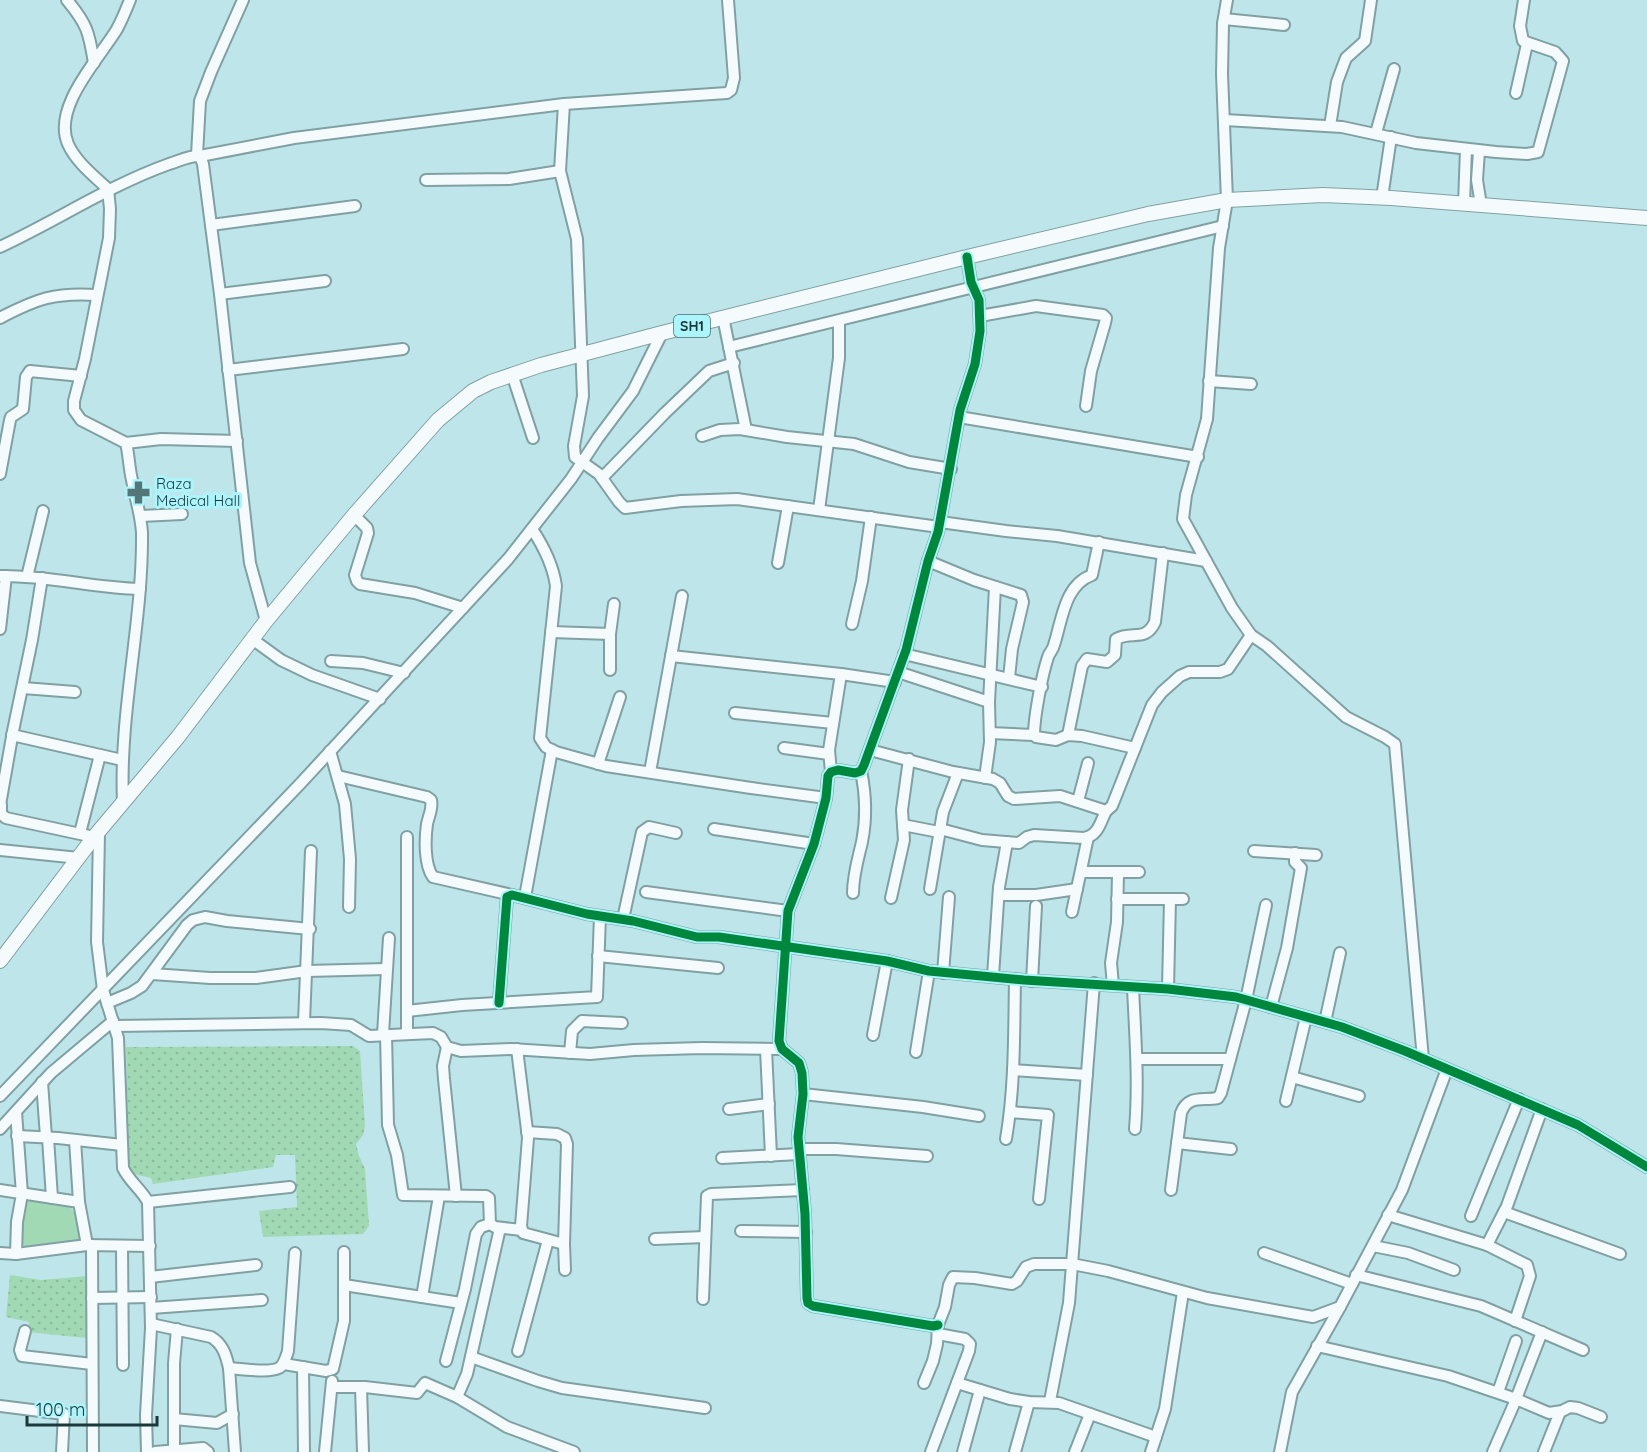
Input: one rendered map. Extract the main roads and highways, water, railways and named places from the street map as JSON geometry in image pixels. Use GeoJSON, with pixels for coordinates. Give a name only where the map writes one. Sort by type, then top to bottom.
{"type":"FeatureCollection","features":[{"type":"Feature","properties":{"kind":"main road","name":"SH1"},"geometry":{"type":"LineString","coordinates":[[0,962],[96,835],[178,737],[266,621],[354,515],[438,420],[473,392],[512,374],[662,333],[967,257],[1148,214],[1227,200],[1312,195],[1382,198],[1647,218]]}},
{"type":"Feature","properties":{"kind":"place","name":"Raza Medical Hall"},"geometry":{"type":"Point","coordinates":[138,493]}}]}
